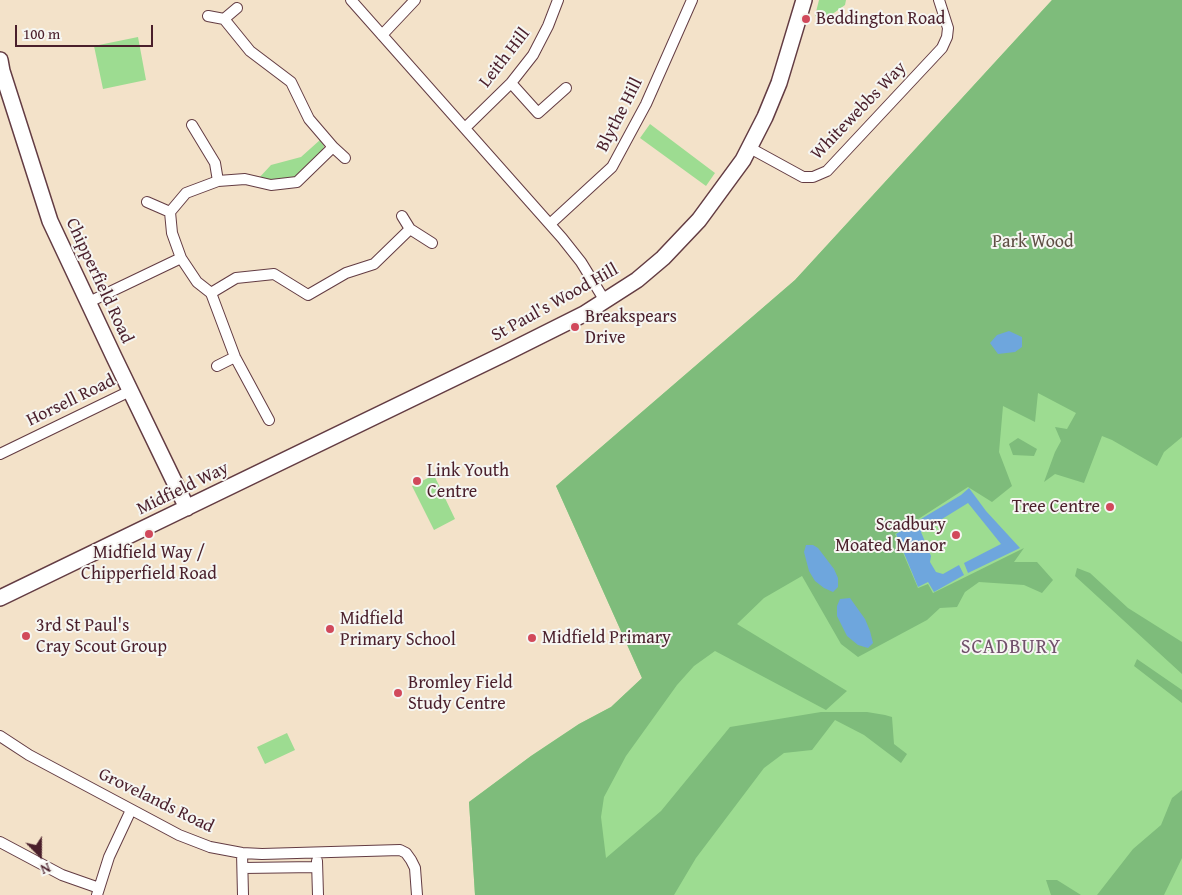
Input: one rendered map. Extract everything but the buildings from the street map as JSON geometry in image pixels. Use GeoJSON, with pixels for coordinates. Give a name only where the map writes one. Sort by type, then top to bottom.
{"type":"FeatureCollection","features":[{"type":"Feature","properties":{"kind":"street"},"geometry":{"type":"LineString","coordinates":[[351,0],[550,224],[577,256],[605,301]]}},
{"type":"Feature","properties":{"kind":"street"},"geometry":{"type":"LineString","coordinates":[[382,35],[415,0]]}},
{"type":"Feature","properties":{"kind":"street","name":"Leith Hill"},"geometry":{"type":"LineString","coordinates":[[465,128],[510,83],[532,54],[548,26],[558,0]]}},
{"type":"Feature","properties":{"kind":"street","name":"Blythe Hill"},"geometry":{"type":"LineString","coordinates":[[550,224],[612,167],[646,104],[692,0]]}},
{"type":"Feature","properties":{"kind":"street","name":"St Paul's Wood Hill"},"geometry":{"type":"LineString","coordinates":[[381,414],[584,314],[637,280],[663,258],[683,238],[744,160],[779,83],[804,0]]}},
{"type":"Feature","properties":{"kind":"street","name":"Whitewebbs Way"},"geometry":{"type":"LineString","coordinates":[[750,148],[802,177],[813,177],[827,171],[942,48],[947,37],[948,28],[943,1]]}},
{"type":"Feature","properties":{"kind":"street"},"geometry":{"type":"LineString","coordinates":[[224,19],[237,8]]}},
{"type":"Feature","properties":{"kind":"street"},"geometry":{"type":"LineString","coordinates":[[208,16],[224,19],[250,50],[291,82],[309,119],[345,158]]}},
{"type":"Feature","properties":{"kind":"street","name":"Chipperfield Road"},"geometry":{"type":"LineString","coordinates":[[0,60],[50,221],[187,508]]}},
{"type":"Feature","properties":{"kind":"street"},"geometry":{"type":"LineString","coordinates":[[510,83],[538,113],[566,88]]}},
{"type":"Feature","properties":{"kind":"street"},"geometry":{"type":"LineString","coordinates":[[192,125],[215,163],[218,181]]}},
{"type":"Feature","properties":{"kind":"street"},"geometry":{"type":"LineString","coordinates":[[269,420],[235,357],[211,293],[197,282],[181,258],[172,233],[170,212],[186,193],[218,181],[245,179],[271,185],[297,182],[333,147]]}},
{"type":"Feature","properties":{"kind":"street"},"geometry":{"type":"LineString","coordinates":[[147,202],[170,212]]}},
{"type":"Feature","properties":{"kind":"street"},"geometry":{"type":"LineString","coordinates":[[402,216],[410,230],[432,243]]}},
{"type":"Feature","properties":{"kind":"street"},"geometry":{"type":"LineString","coordinates":[[211,293],[236,278],[274,274],[308,295],[346,273],[374,264],[410,230]]}},
{"type":"Feature","properties":{"kind":"street"},"geometry":{"type":"LineString","coordinates":[[88,302],[181,258]]}},
{"type":"Feature","properties":{"kind":"street"},"geometry":{"type":"LineString","coordinates":[[217,366],[235,357]]}},
{"type":"Feature","properties":{"kind":"street","name":"Horsell Road"},"geometry":{"type":"LineString","coordinates":[[0,454],[130,391]]}},
{"type":"Feature","properties":{"kind":"street","name":"Midfield Way"},"geometry":{"type":"LineString","coordinates":[[0,598],[381,414]]}},
{"type":"Feature","properties":{"kind":"street","name":"Grovelands Road"},"geometry":{"type":"LineString","coordinates":[[0,736],[29,756],[131,810],[179,835],[210,847],[242,853],[400,850],[406,853],[415,868],[417,895]]}},
{"type":"Feature","properties":{"kind":"street"},"geometry":{"type":"LineString","coordinates":[[0,842],[98,892],[109,858],[131,810]]}},
{"type":"Feature","properties":{"kind":"street"},"geometry":{"type":"LineString","coordinates":[[317,852],[318,895]]}},
{"type":"Feature","properties":{"kind":"street"},"geometry":{"type":"LineString","coordinates":[[242,853],[243,895]]}},
{"type":"Feature","properties":{"kind":"street"},"geometry":{"type":"LineString","coordinates":[[243,868],[317,867]]}},
{"type":"Feature","properties":{"kind":"green space"},"geometry":{"type":"Polygon","coordinates":[[[819,0],[846,0],[845,5],[824,20],[815,16],[819,0]]]}},
{"type":"Feature","properties":{"kind":"green space","name":"Park Wood"},"geometry":{"type":"Polygon","coordinates":[[[1052,0],[1182,0],[1182,895],[475,895],[469,802],[531,756],[579,724],[611,707],[642,678],[556,486],[795,280],[1052,0]]]}},
{"type":"Feature","properties":{"kind":"green space","name":"Park Wood"},"geometry":{"type":"Polygon","coordinates":[[[1052,0],[1182,0],[1182,437],[1164,452],[1157,466],[1102,436],[1084,483],[1055,474],[1044,482],[1061,441],[1055,427],[1067,429],[1076,413],[1038,393],[1035,422],[1003,406],[999,452],[1012,486],[992,502],[968,487],[895,534],[918,588],[928,584],[933,593],[1024,548],[1014,562],[1037,562],[1053,580],[1042,593],[1024,585],[979,582],[965,592],[957,607],[940,608],[927,620],[858,657],[841,644],[802,576],[764,598],[737,624],[847,691],[826,710],[715,651],[694,666],[677,685],[626,756],[604,797],[601,817],[606,858],[661,811],[730,727],[821,712],[867,712],[885,715],[892,717],[894,744],[907,754],[901,763],[864,735],[835,720],[812,750],[784,753],[764,768],[696,858],[674,895],[475,895],[469,802],[531,756],[579,724],[611,707],[642,678],[556,486],[795,280],[1052,0]]]}},
{"type":"Feature","properties":{"kind":"green space"},"geometry":{"type":"Polygon","coordinates":[[[138,37],[146,80],[103,89],[94,46],[138,37]]]}},
{"type":"Feature","properties":{"kind":"green space"},"geometry":{"type":"Polygon","coordinates":[[[650,124],[715,173],[706,186],[640,138],[650,124]]]}},
{"type":"Feature","properties":{"kind":"green space"},"geometry":{"type":"Polygon","coordinates":[[[320,140],[324,146],[323,151],[295,178],[273,182],[258,179],[271,165],[301,157],[320,140]]]}},
{"type":"Feature","properties":{"kind":"green space"},"geometry":{"type":"Polygon","coordinates":[[[1018,438],[1037,449],[1034,456],[1013,455],[1009,444],[1018,438]]]}},
{"type":"Feature","properties":{"kind":"green space"},"geometry":{"type":"Polygon","coordinates":[[[434,475],[455,519],[434,530],[412,486],[434,475]]]}},
{"type":"Feature","properties":{"kind":"green space"},"geometry":{"type":"Polygon","coordinates":[[[1077,568],[1090,573],[1128,608],[1182,642],[1182,674],[1075,576],[1077,568]]]}},
{"type":"Feature","properties":{"kind":"green space"},"geometry":{"type":"Polygon","coordinates":[[[1137,659],[1182,690],[1182,703],[1134,666],[1137,659]]]}},
{"type":"Feature","properties":{"kind":"green space"},"geometry":{"type":"Polygon","coordinates":[[[287,733],[295,750],[265,764],[257,747],[287,733]]]}},
{"type":"Feature","properties":{"kind":"green space"},"geometry":{"type":"Polygon","coordinates":[[[1182,790],[1182,858],[1164,895],[1097,895],[1133,849],[1161,825],[1172,798],[1182,790]]]}},
{"type":"Feature","properties":{"kind":"green space"},"geometry":{"type":"Polygon","coordinates":[[[1046,880],[1057,880],[1081,895],[1051,895],[1046,880]]]}},
{"type":"Feature","properties":{"kind":"water"},"geometry":{"type":"Polygon","coordinates":[[[1009,331],[1022,337],[1022,347],[1015,352],[998,354],[990,343],[997,335],[1009,331]]]}},
{"type":"Feature","properties":{"kind":"water"},"geometry":{"type":"Polygon","coordinates":[[[969,488],[986,511],[1020,548],[968,573],[964,563],[1001,544],[968,503],[921,532],[931,556],[930,562],[936,572],[943,574],[959,565],[964,575],[934,592],[928,582],[918,587],[896,534],[961,495],[969,488]]]}},
{"type":"Feature","properties":{"kind":"water"},"geometry":{"type":"Polygon","coordinates":[[[806,545],[813,545],[818,548],[834,569],[838,578],[838,587],[833,592],[815,581],[809,571],[804,552],[806,545]]]}},
{"type":"Feature","properties":{"kind":"water"},"geometry":{"type":"Polygon","coordinates":[[[850,598],[865,619],[870,631],[873,643],[868,648],[858,645],[847,636],[837,616],[837,606],[840,599],[850,598]]]}},
{"type":"Feature","properties":{"kind":"place","name":"Beddington Road"},"geometry":{"type":"Point","coordinates":[806,19]}},
{"type":"Feature","properties":{"kind":"place","name":"Breakspears Drive"},"geometry":{"type":"Point","coordinates":[575,327]}},
{"type":"Feature","properties":{"kind":"place","name":"Link Youth Centre"},"geometry":{"type":"Point","coordinates":[417,481]}},
{"type":"Feature","properties":{"kind":"place","name":"Tree Centre"},"geometry":{"type":"Point","coordinates":[1110,507]}},
{"type":"Feature","properties":{"kind":"place","name":"Midfield Way / Chipperfield Road"},"geometry":{"type":"Point","coordinates":[149,534]}},
{"type":"Feature","properties":{"kind":"place","name":"Scadbury Moated Manor"},"geometry":{"type":"Point","coordinates":[956,535]}},
{"type":"Feature","properties":{"kind":"place","name":"Midfield Primary School"},"geometry":{"type":"Point","coordinates":[330,629]}},
{"type":"Feature","properties":{"kind":"place","name":"3rd St Paul's Cray Scout Group"},"geometry":{"type":"Point","coordinates":[26,636]}},
{"type":"Feature","properties":{"kind":"place","name":"Midfield Primary"},"geometry":{"type":"Point","coordinates":[532,638]}},
{"type":"Feature","properties":{"kind":"place","name":"Bromley Field Study Centre"},"geometry":{"type":"Point","coordinates":[398,693]}},
{"type":"Feature","properties":{"kind":"district","name":"SCADBURY"},"geometry":{"type":"Point","coordinates":[1011,648]}}]}
